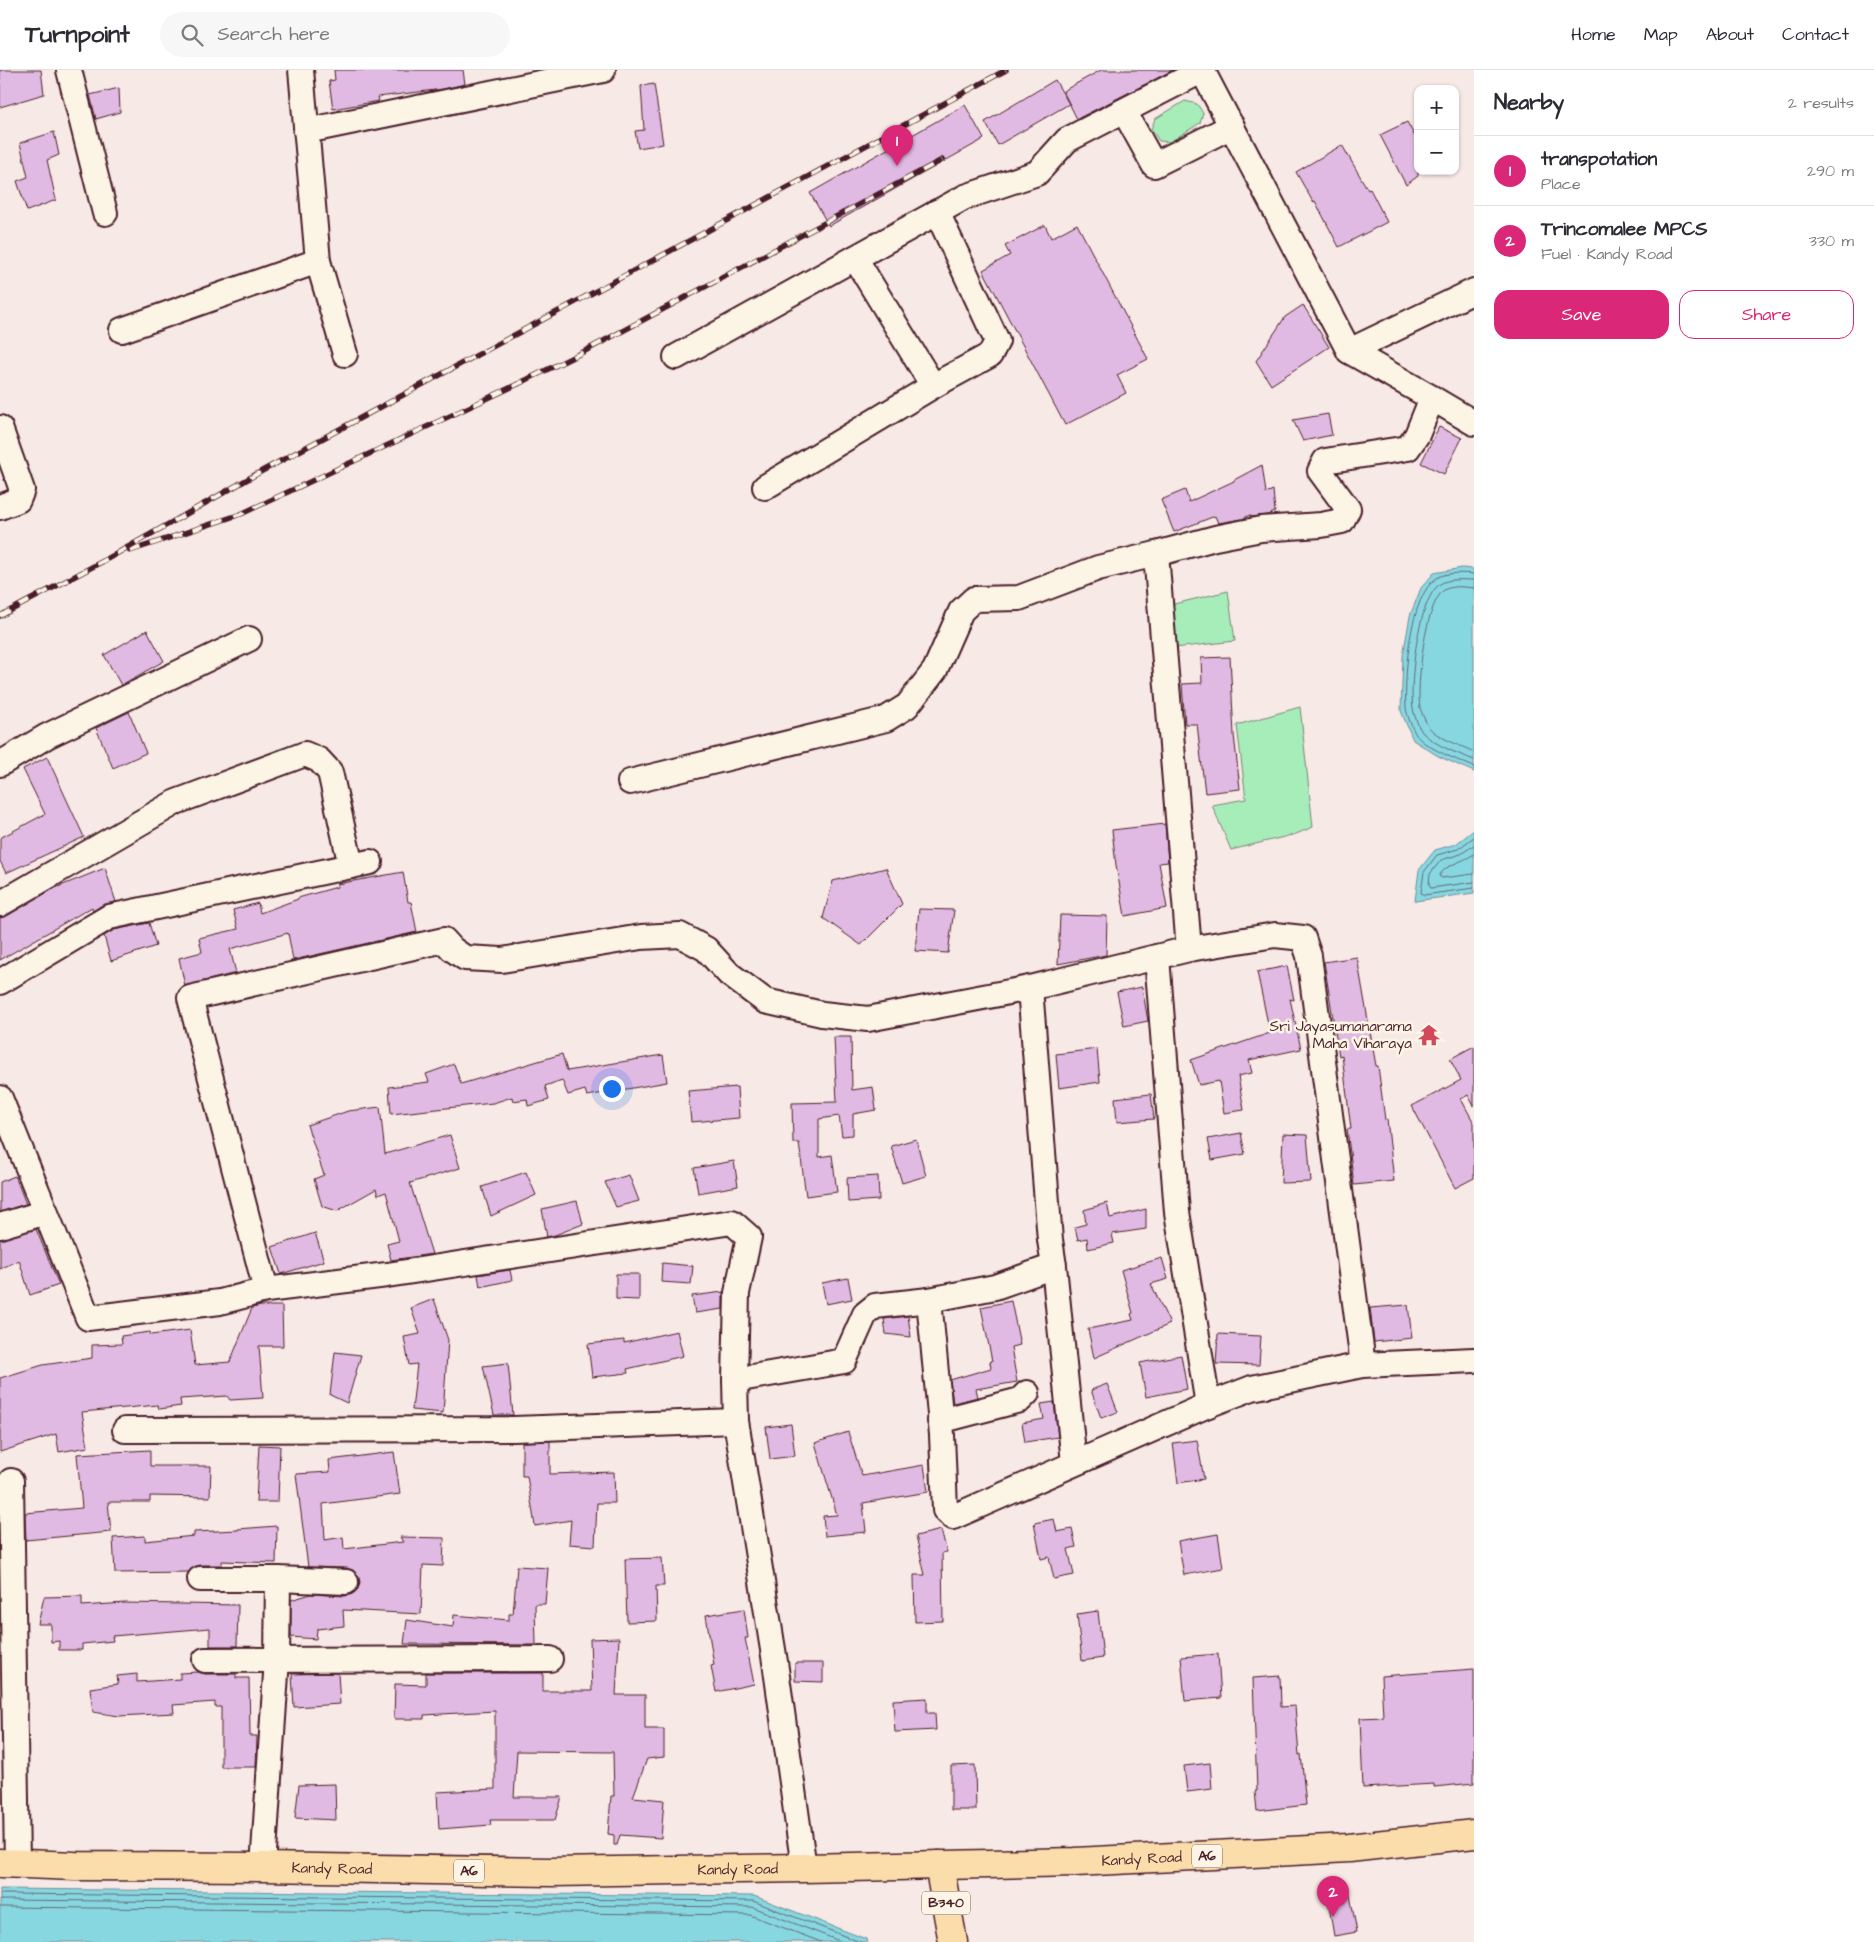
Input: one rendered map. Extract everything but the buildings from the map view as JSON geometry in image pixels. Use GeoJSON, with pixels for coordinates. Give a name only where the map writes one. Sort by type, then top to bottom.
{"type":"FeatureCollection","features":[{"type":"Feature","properties":{"kind":"main road","name":"Kandy Road"},"geometry":{"type":"LineString","coordinates":[[8,1863],[75,1866],[552,1872],[804,1868],[1075,1862],[1348,1848],[1474,1834]]}},
{"type":"Feature","properties":{"kind":"main road","name":"B340"},"geometry":{"type":"LineString","coordinates":[[939,1865],[953,1942]]}},
{"type":"Feature","properties":{"kind":"street"},"geometry":{"type":"LineString","coordinates":[[68,70],[105,213]]}},
{"type":"Feature","properties":{"kind":"street"},"geometry":{"type":"LineString","coordinates":[[301,70],[318,261],[345,354]]}},
{"type":"Feature","properties":{"kind":"street"},"geometry":{"type":"LineString","coordinates":[[306,131],[603,70]]}},
{"type":"Feature","properties":{"kind":"street"},"geometry":{"type":"LineString","coordinates":[[676,357],[965,197],[1037,173],[1067,140],[1203,70],[1349,351],[1474,423]]}},
{"type":"Feature","properties":{"kind":"street"},"geometry":{"type":"LineString","coordinates":[[1124,111],[1154,165],[1232,126]]}},
{"type":"Feature","properties":{"kind":"street"},"geometry":{"type":"LineString","coordinates":[[765,487],[933,386],[990,355],[997,341],[937,212]]}},
{"type":"Feature","properties":{"kind":"street"},"geometry":{"type":"LineString","coordinates":[[855,258],[933,386]]}},
{"type":"Feature","properties":{"kind":"street"},"geometry":{"type":"LineString","coordinates":[[122,330],[318,261]]}},
{"type":"Feature","properties":{"kind":"street"},"geometry":{"type":"LineString","coordinates":[[1349,351],[1474,291]]}},
{"type":"Feature","properties":{"kind":"street"},"geometry":{"type":"LineString","coordinates":[[630,782],[886,719],[907,706],[935,670],[962,611],[974,599],[1019,598],[1098,568],[1215,538],[1261,529],[1322,525],[1342,521],[1348,509],[1320,471],[1325,461],[1408,448],[1417,435],[1432,398]]}},
{"type":"Feature","properties":{"kind":"street"},"geometry":{"type":"LineString","coordinates":[[0,428],[22,490],[18,500],[0,507]]}},
{"type":"Feature","properties":{"kind":"street"},"geometry":{"type":"LineString","coordinates":[[1156,554],[1189,949]]}},
{"type":"Feature","properties":{"kind":"street"},"geometry":{"type":"LineString","coordinates":[[0,764],[47,736],[249,640]]}},
{"type":"Feature","properties":{"kind":"street"},"geometry":{"type":"LineString","coordinates":[[0,904],[176,802],[305,754],[319,760],[330,772],[360,864],[109,917],[0,982]]}},
{"type":"Feature","properties":{"kind":"street"},"geometry":{"type":"LineString","coordinates":[[266,1290],[190,998],[444,940],[452,949],[466,958],[502,960],[640,937],[680,935],[706,949],[729,974],[765,1001],[822,1014],[868,1019],[1030,988],[1189,949],[1275,935],[1303,938],[1311,966],[1362,1365]]}},
{"type":"Feature","properties":{"kind":"street"},"geometry":{"type":"LineString","coordinates":[[1157,957],[1177,1212],[1208,1405]]}},
{"type":"Feature","properties":{"kind":"street"},"geometry":{"type":"LineString","coordinates":[[1030,988],[1050,1240],[1074,1463]]}},
{"type":"Feature","properties":{"kind":"street"},"geometry":{"type":"LineString","coordinates":[[0,1098],[88,1318],[220,1302],[266,1290],[396,1274],[732,1222],[749,1237],[737,1292],[736,1421],[776,1672],[804,1868]]}},
{"type":"Feature","properties":{"kind":"street"},"geometry":{"type":"LineString","coordinates":[[0,1226],[46,1212]]}},
{"type":"Feature","properties":{"kind":"street"},"geometry":{"type":"LineString","coordinates":[[735,1380],[844,1361],[865,1314],[875,1306],[929,1300],[996,1287],[1054,1266]]}},
{"type":"Feature","properties":{"kind":"street"},"geometry":{"type":"LineString","coordinates":[[929,1300],[940,1421],[945,1510],[953,1516],[1208,1405],[1252,1388],[1362,1365],[1474,1360]]}},
{"type":"Feature","properties":{"kind":"street"},"geometry":{"type":"LineString","coordinates":[[940,1421],[1020,1400],[1027,1392]]}},
{"type":"Feature","properties":{"kind":"street"},"geometry":{"type":"LineString","coordinates":[[125,1430],[514,1429],[736,1421]]}},
{"type":"Feature","properties":{"kind":"street"},"geometry":{"type":"LineString","coordinates":[[8,1863],[11,1482]]}},
{"type":"Feature","properties":{"kind":"street"},"geometry":{"type":"LineString","coordinates":[[200,1579],[278,1579],[346,1582]]}},
{"type":"Feature","properties":{"kind":"street"},"geometry":{"type":"LineString","coordinates":[[263,1867],[277,1659],[278,1579]]}},
{"type":"Feature","properties":{"kind":"street"},"geometry":{"type":"LineString","coordinates":[[205,1660],[550,1659]]}},
{"type":"Feature","properties":{"kind":"green space"},"geometry":{"type":"Polygon","coordinates":[[[1185,101],[1197,104],[1203,113],[1200,123],[1170,142],[1159,141],[1151,129],[1155,119],[1185,101]]]}},
{"type":"Feature","properties":{"kind":"green space"},"geometry":{"type":"Polygon","coordinates":[[[1228,591],[1235,641],[1174,648],[1170,605],[1228,591]]]}},
{"type":"Feature","properties":{"kind":"green space"},"geometry":{"type":"Polygon","coordinates":[[[1300,707],[1313,827],[1296,834],[1231,850],[1212,805],[1246,799],[1237,725],[1300,707]]]}},
{"type":"Feature","properties":{"kind":"water"},"geometry":{"type":"Polygon","coordinates":[[[1462,568],[1474,569],[1474,772],[1438,756],[1413,740],[1401,711],[1403,656],[1410,616],[1421,588],[1434,573],[1462,568]]]}},
{"type":"Feature","properties":{"kind":"water"},"geometry":{"type":"Polygon","coordinates":[[[1474,830],[1474,893],[1415,901],[1419,870],[1435,850],[1456,844],[1474,830]]]}},
{"type":"Feature","properties":{"kind":"water"},"geometry":{"type":"Polygon","coordinates":[[[0,1889],[754,1896],[866,1939],[867,1942],[0,1942],[0,1889]]]}},
{"type":"Feature","properties":{"kind":"railway"},"geometry":{"type":"LineString","coordinates":[[0,616],[107,559],[262,471],[1006,70]]}},
{"type":"Feature","properties":{"kind":"railway"},"geometry":{"type":"LineString","coordinates":[[130,551],[241,514],[518,384],[585,351],[942,160]]}},
{"type":"Feature","properties":{"kind":"place","name":"transpotation"},"geometry":{"type":"Point","coordinates":[897,166]}},
{"type":"Feature","properties":{"kind":"place","name":"Sri Jayasumanarama Maha Viharaya"},"geometry":{"type":"Point","coordinates":[1429,1035]}},
{"type":"Feature","properties":{"kind":"place","name":"Trincomalee MPCS"},"geometry":{"type":"Point","coordinates":[1333,1917]}}]}
